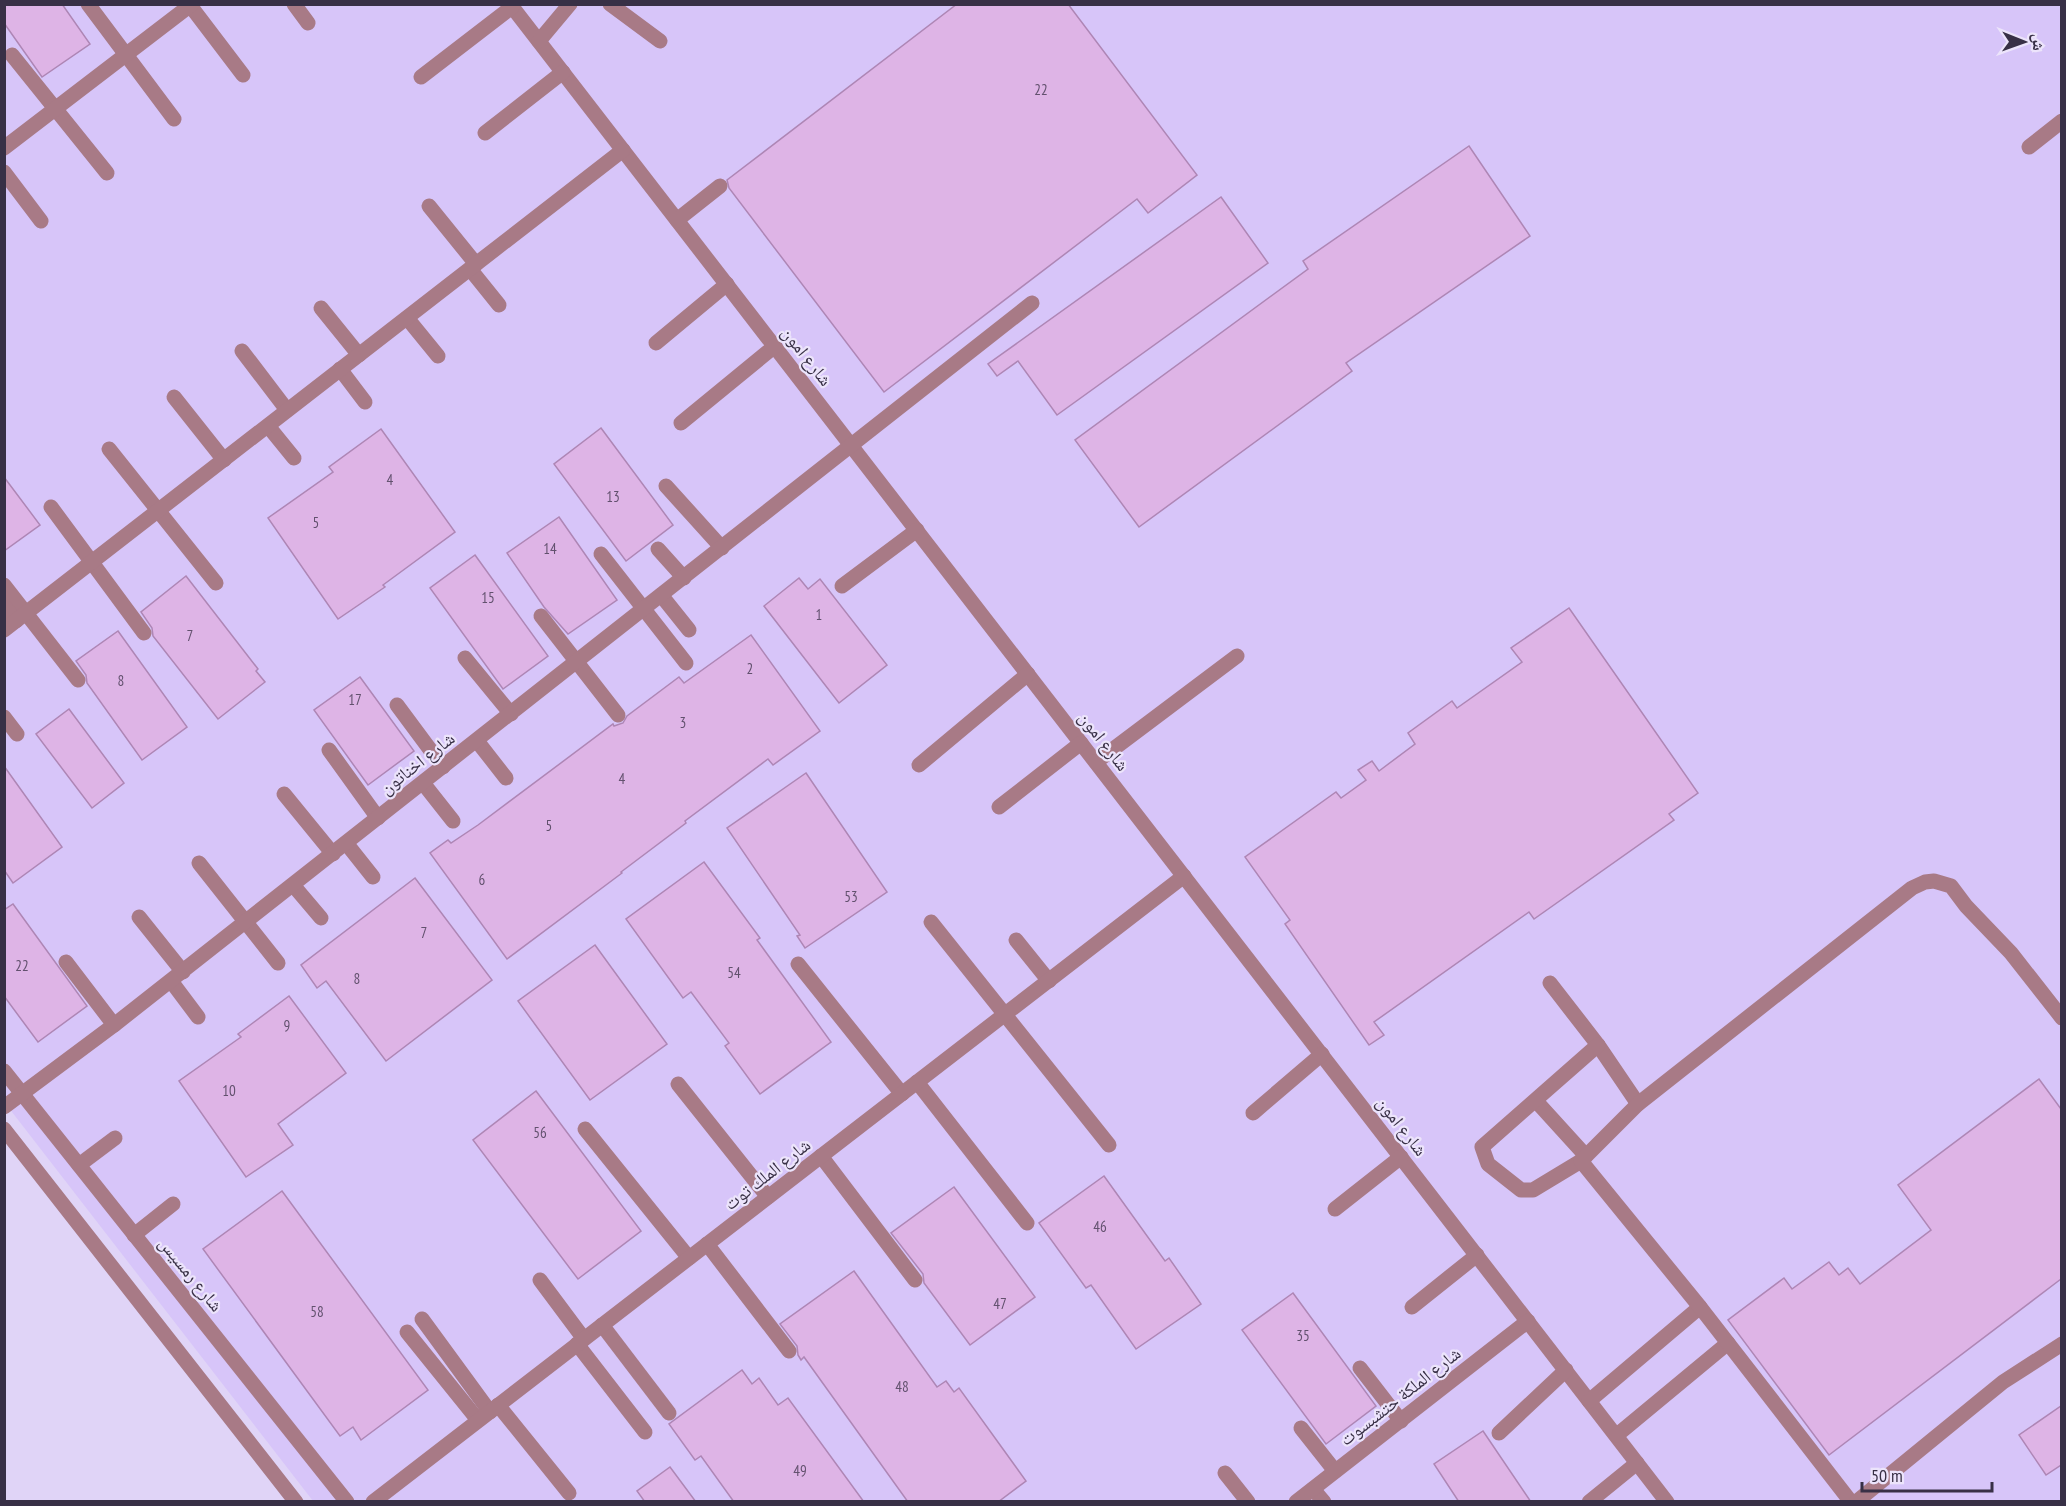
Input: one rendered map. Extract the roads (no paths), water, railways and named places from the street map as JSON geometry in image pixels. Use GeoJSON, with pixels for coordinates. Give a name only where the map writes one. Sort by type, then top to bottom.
{"type":"FeatureCollection","features":[{"type":"Feature","properties":{"kind":"street"},"geometry":{"type":"LineString","coordinates":[[88,4],[174,119]]}},
{"type":"Feature","properties":{"kind":"street"},"geometry":{"type":"LineString","coordinates":[[294,4],[308,23]]}},
{"type":"Feature","properties":{"kind":"street"},"geometry":{"type":"LineString","coordinates":[[539,41],[570,4]]}},
{"type":"Feature","properties":{"kind":"street"},"geometry":{"type":"LineString","coordinates":[[610,4],[660,41]]}},
{"type":"Feature","properties":{"kind":"street"},"geometry":{"type":"LineString","coordinates":[[4,148],[190,5],[243,75]]}},
{"type":"Feature","properties":{"kind":"street"},"geometry":{"type":"LineString","coordinates":[[421,77],[511,6]]}},
{"type":"Feature","properties":{"kind":"street","name":"شارع امون"},"geometry":{"type":"LineString","coordinates":[[511,6],[1667,1502]]}},
{"type":"Feature","properties":{"kind":"street"},"geometry":{"type":"LineString","coordinates":[[12,55],[107,173]]}},
{"type":"Feature","properties":{"kind":"street"},"geometry":{"type":"LineString","coordinates":[[485,133],[563,72]]}},
{"type":"Feature","properties":{"kind":"street"},"geometry":{"type":"LineString","coordinates":[[2029,147],[2061,121]]}},
{"type":"Feature","properties":{"kind":"street"},"geometry":{"type":"LineString","coordinates":[[16,622],[623,150]]}},
{"type":"Feature","properties":{"kind":"street"},"geometry":{"type":"LineString","coordinates":[[4,172],[41,221]]}},
{"type":"Feature","properties":{"kind":"street"},"geometry":{"type":"LineString","coordinates":[[677,220],[720,186]]}},
{"type":"Feature","properties":{"kind":"street"},"geometry":{"type":"LineString","coordinates":[[429,206],[499,305]]}},
{"type":"Feature","properties":{"kind":"street"},"geometry":{"type":"LineString","coordinates":[[656,343],[727,284]]}},
{"type":"Feature","properties":{"kind":"street","name":"شارع اخناتون"},"geometry":{"type":"LineString","coordinates":[[4,1107],[23,1095],[333,854],[1032,303]]}},
{"type":"Feature","properties":{"kind":"street"},"geometry":{"type":"LineString","coordinates":[[321,308],[359,355]]}},
{"type":"Feature","properties":{"kind":"street"},"geometry":{"type":"LineString","coordinates":[[407,318],[438,356]]}},
{"type":"Feature","properties":{"kind":"street"},"geometry":{"type":"LineString","coordinates":[[681,423],[775,346]]}},
{"type":"Feature","properties":{"kind":"street"},"geometry":{"type":"LineString","coordinates":[[242,351],[287,410]]}},
{"type":"Feature","properties":{"kind":"street"},"geometry":{"type":"LineString","coordinates":[[340,369],[365,402]]}},
{"type":"Feature","properties":{"kind":"street"},"geometry":{"type":"LineString","coordinates":[[174,397],[224,460]]}},
{"type":"Feature","properties":{"kind":"street"},"geometry":{"type":"LineString","coordinates":[[268,426],[294,459]]}},
{"type":"Feature","properties":{"kind":"street"},"geometry":{"type":"LineString","coordinates":[[109,449],[216,584]]}},
{"type":"Feature","properties":{"kind":"street"},"geometry":{"type":"LineString","coordinates":[[666,486],[722,548]]}},
{"type":"Feature","properties":{"kind":"street"},"geometry":{"type":"LineString","coordinates":[[51,507],[144,633]]}},
{"type":"Feature","properties":{"kind":"street"},"geometry":{"type":"LineString","coordinates":[[842,586],[916,530]]}},
{"type":"Feature","properties":{"kind":"street"},"geometry":{"type":"LineString","coordinates":[[658,549],[684,578]]}},
{"type":"Feature","properties":{"kind":"street"},"geometry":{"type":"LineString","coordinates":[[601,555],[686,663]]}},
{"type":"Feature","properties":{"kind":"street"},"geometry":{"type":"LineString","coordinates":[[4,585],[16,622]]}},
{"type":"Feature","properties":{"kind":"street"},"geometry":{"type":"LineString","coordinates":[[661,596],[689,630]]}},
{"type":"Feature","properties":{"kind":"street"},"geometry":{"type":"LineString","coordinates":[[4,606],[16,622],[78,680]]}},
{"type":"Feature","properties":{"kind":"street"},"geometry":{"type":"LineString","coordinates":[[541,616],[618,715]]}},
{"type":"Feature","properties":{"kind":"street"},"geometry":{"type":"LineString","coordinates":[[1096,762],[1237,656]]}},
{"type":"Feature","properties":{"kind":"street"},"geometry":{"type":"LineString","coordinates":[[465,658],[511,714]]}},
{"type":"Feature","properties":{"kind":"street"},"geometry":{"type":"LineString","coordinates":[[919,765],[1028,674]]}},
{"type":"Feature","properties":{"kind":"street"},"geometry":{"type":"LineString","coordinates":[[397,705],[443,767]]}},
{"type":"Feature","properties":{"kind":"street"},"geometry":{"type":"LineString","coordinates":[[4,717],[17,734]]}},
{"type":"Feature","properties":{"kind":"street"},"geometry":{"type":"LineString","coordinates":[[477,741],[506,778]]}},
{"type":"Feature","properties":{"kind":"street"},"geometry":{"type":"LineString","coordinates":[[999,807],[1081,743]]}},
{"type":"Feature","properties":{"kind":"street"},"geometry":{"type":"LineString","coordinates":[[329,750],[378,818]]}},
{"type":"Feature","properties":{"kind":"street"},"geometry":{"type":"LineString","coordinates":[[423,783],[453,821]]}},
{"type":"Feature","properties":{"kind":"street"},"geometry":{"type":"LineString","coordinates":[[284,794],[333,854]]}},
{"type":"Feature","properties":{"kind":"street"},"geometry":{"type":"LineString","coordinates":[[346,843],[373,877]]}},
{"type":"Feature","properties":{"kind":"street"},"geometry":{"type":"LineString","coordinates":[[199,863],[278,963]]}},
{"type":"Feature","properties":{"kind":"street","name":"شارع الملك توت"},"geometry":{"type":"LineString","coordinates":[[373,1502],[1184,876]]}},
{"type":"Feature","properties":{"kind":"street"},"geometry":{"type":"LineString","coordinates":[[1598,1045],[1482,1147],[1488,1164],[1521,1190],[1533,1190],[1584,1158],[1638,1104],[1912,888],[1925,882],[1934,881],[1951,886],[1966,906],[2011,953],[2061,1018]]}},
{"type":"Feature","properties":{"kind":"street"},"geometry":{"type":"LineString","coordinates":[[293,885],[321,918]]}},
{"type":"Feature","properties":{"kind":"street"},"geometry":{"type":"LineString","coordinates":[[140,917],[177,976],[198,1017]]}},
{"type":"Feature","properties":{"kind":"street"},"geometry":{"type":"LineString","coordinates":[[931,922],[1109,1145]]}},
{"type":"Feature","properties":{"kind":"street"},"geometry":{"type":"LineString","coordinates":[[1016,940],[1049,981]]}},
{"type":"Feature","properties":{"kind":"street"},"geometry":{"type":"LineString","coordinates":[[66,962],[114,1025]]}},
{"type":"Feature","properties":{"kind":"street"},"geometry":{"type":"LineString","coordinates":[[798,964],[902,1094]]}},
{"type":"Feature","properties":{"kind":"street"},"geometry":{"type":"LineString","coordinates":[[1550,982],[1598,1045],[1638,1104]]}},
{"type":"Feature","properties":{"kind":"street"},"geometry":{"type":"LineString","coordinates":[[1252,1113],[1322,1054]]}},
{"type":"Feature","properties":{"kind":"street","name":"شارع رمسيس"},"geometry":{"type":"LineString","coordinates":[[4,1071],[347,1502]]}},
{"type":"Feature","properties":{"kind":"street"},"geometry":{"type":"LineString","coordinates":[[917,1082],[1027,1223]]}},
{"type":"Feature","properties":{"kind":"street"},"geometry":{"type":"LineString","coordinates":[[678,1084],[768,1197]]}},
{"type":"Feature","properties":{"kind":"street"},"geometry":{"type":"LineString","coordinates":[[1536,1101],[1584,1158],[1851,1502]]}},
{"type":"Feature","properties":{"kind":"street"},"geometry":{"type":"LineString","coordinates":[[4,1129],[296,1502]]}},
{"type":"Feature","properties":{"kind":"street"},"geometry":{"type":"LineString","coordinates":[[585,1129],[689,1258]]}},
{"type":"Feature","properties":{"kind":"street"},"geometry":{"type":"LineString","coordinates":[[79,1166],[115,1138]]}},
{"type":"Feature","properties":{"kind":"street"},"geometry":{"type":"LineString","coordinates":[[821,1156],[915,1280]]}},
{"type":"Feature","properties":{"kind":"street"},"geometry":{"type":"LineString","coordinates":[[1335,1209],[1401,1157]]}},
{"type":"Feature","properties":{"kind":"street"},"geometry":{"type":"LineString","coordinates":[[134,1235],[173,1203]]}},
{"type":"Feature","properties":{"kind":"street"},"geometry":{"type":"LineString","coordinates":[[707,1244],[789,1351]]}},
{"type":"Feature","properties":{"kind":"street"},"geometry":{"type":"LineString","coordinates":[[1412,1307],[1477,1255]]}},
{"type":"Feature","properties":{"kind":"street"},"geometry":{"type":"LineString","coordinates":[[540,1280],[645,1432]]}},
{"type":"Feature","properties":{"kind":"street"},"geometry":{"type":"LineString","coordinates":[[1589,1401],[1700,1307]]}},
{"type":"Feature","properties":{"kind":"street"},"geometry":{"type":"LineString","coordinates":[[422,1319],[489,1412]]}},
{"type":"Feature","properties":{"kind":"street","name":"شارع الملكة حتشبسوت"},"geometry":{"type":"LineString","coordinates":[[1296,1502],[1528,1321]]}},
{"type":"Feature","properties":{"kind":"street"},"geometry":{"type":"LineString","coordinates":[[602,1325],[669,1413]]}},
{"type":"Feature","properties":{"kind":"street"},"geometry":{"type":"LineString","coordinates":[[407,1332],[569,1493]]}},
{"type":"Feature","properties":{"kind":"street"},"geometry":{"type":"LineString","coordinates":[[1617,1435],[1728,1343]]}},
{"type":"Feature","properties":{"kind":"street"},"geometry":{"type":"LineString","coordinates":[[1856,1502],[2003,1382],[2061,1344]]}},
{"type":"Feature","properties":{"kind":"street"},"geometry":{"type":"LineString","coordinates":[[1360,1368],[1401,1420]]}},
{"type":"Feature","properties":{"kind":"street"},"geometry":{"type":"LineString","coordinates":[[1499,1433],[1566,1370]]}},
{"type":"Feature","properties":{"kind":"street"},"geometry":{"type":"LineString","coordinates":[[1301,1428],[1335,1471]]}},
{"type":"Feature","properties":{"kind":"street"},"geometry":{"type":"LineString","coordinates":[[1589,1502],[1637,1463]]}},
{"type":"Feature","properties":{"kind":"street"},"geometry":{"type":"LineString","coordinates":[[1225,1473],[1248,1502]]}},
{"type":"Feature","properties":{"kind":"street"},"geometry":{"type":"LineString","coordinates":[[1313,1488],[1323,1502]]}}]}
